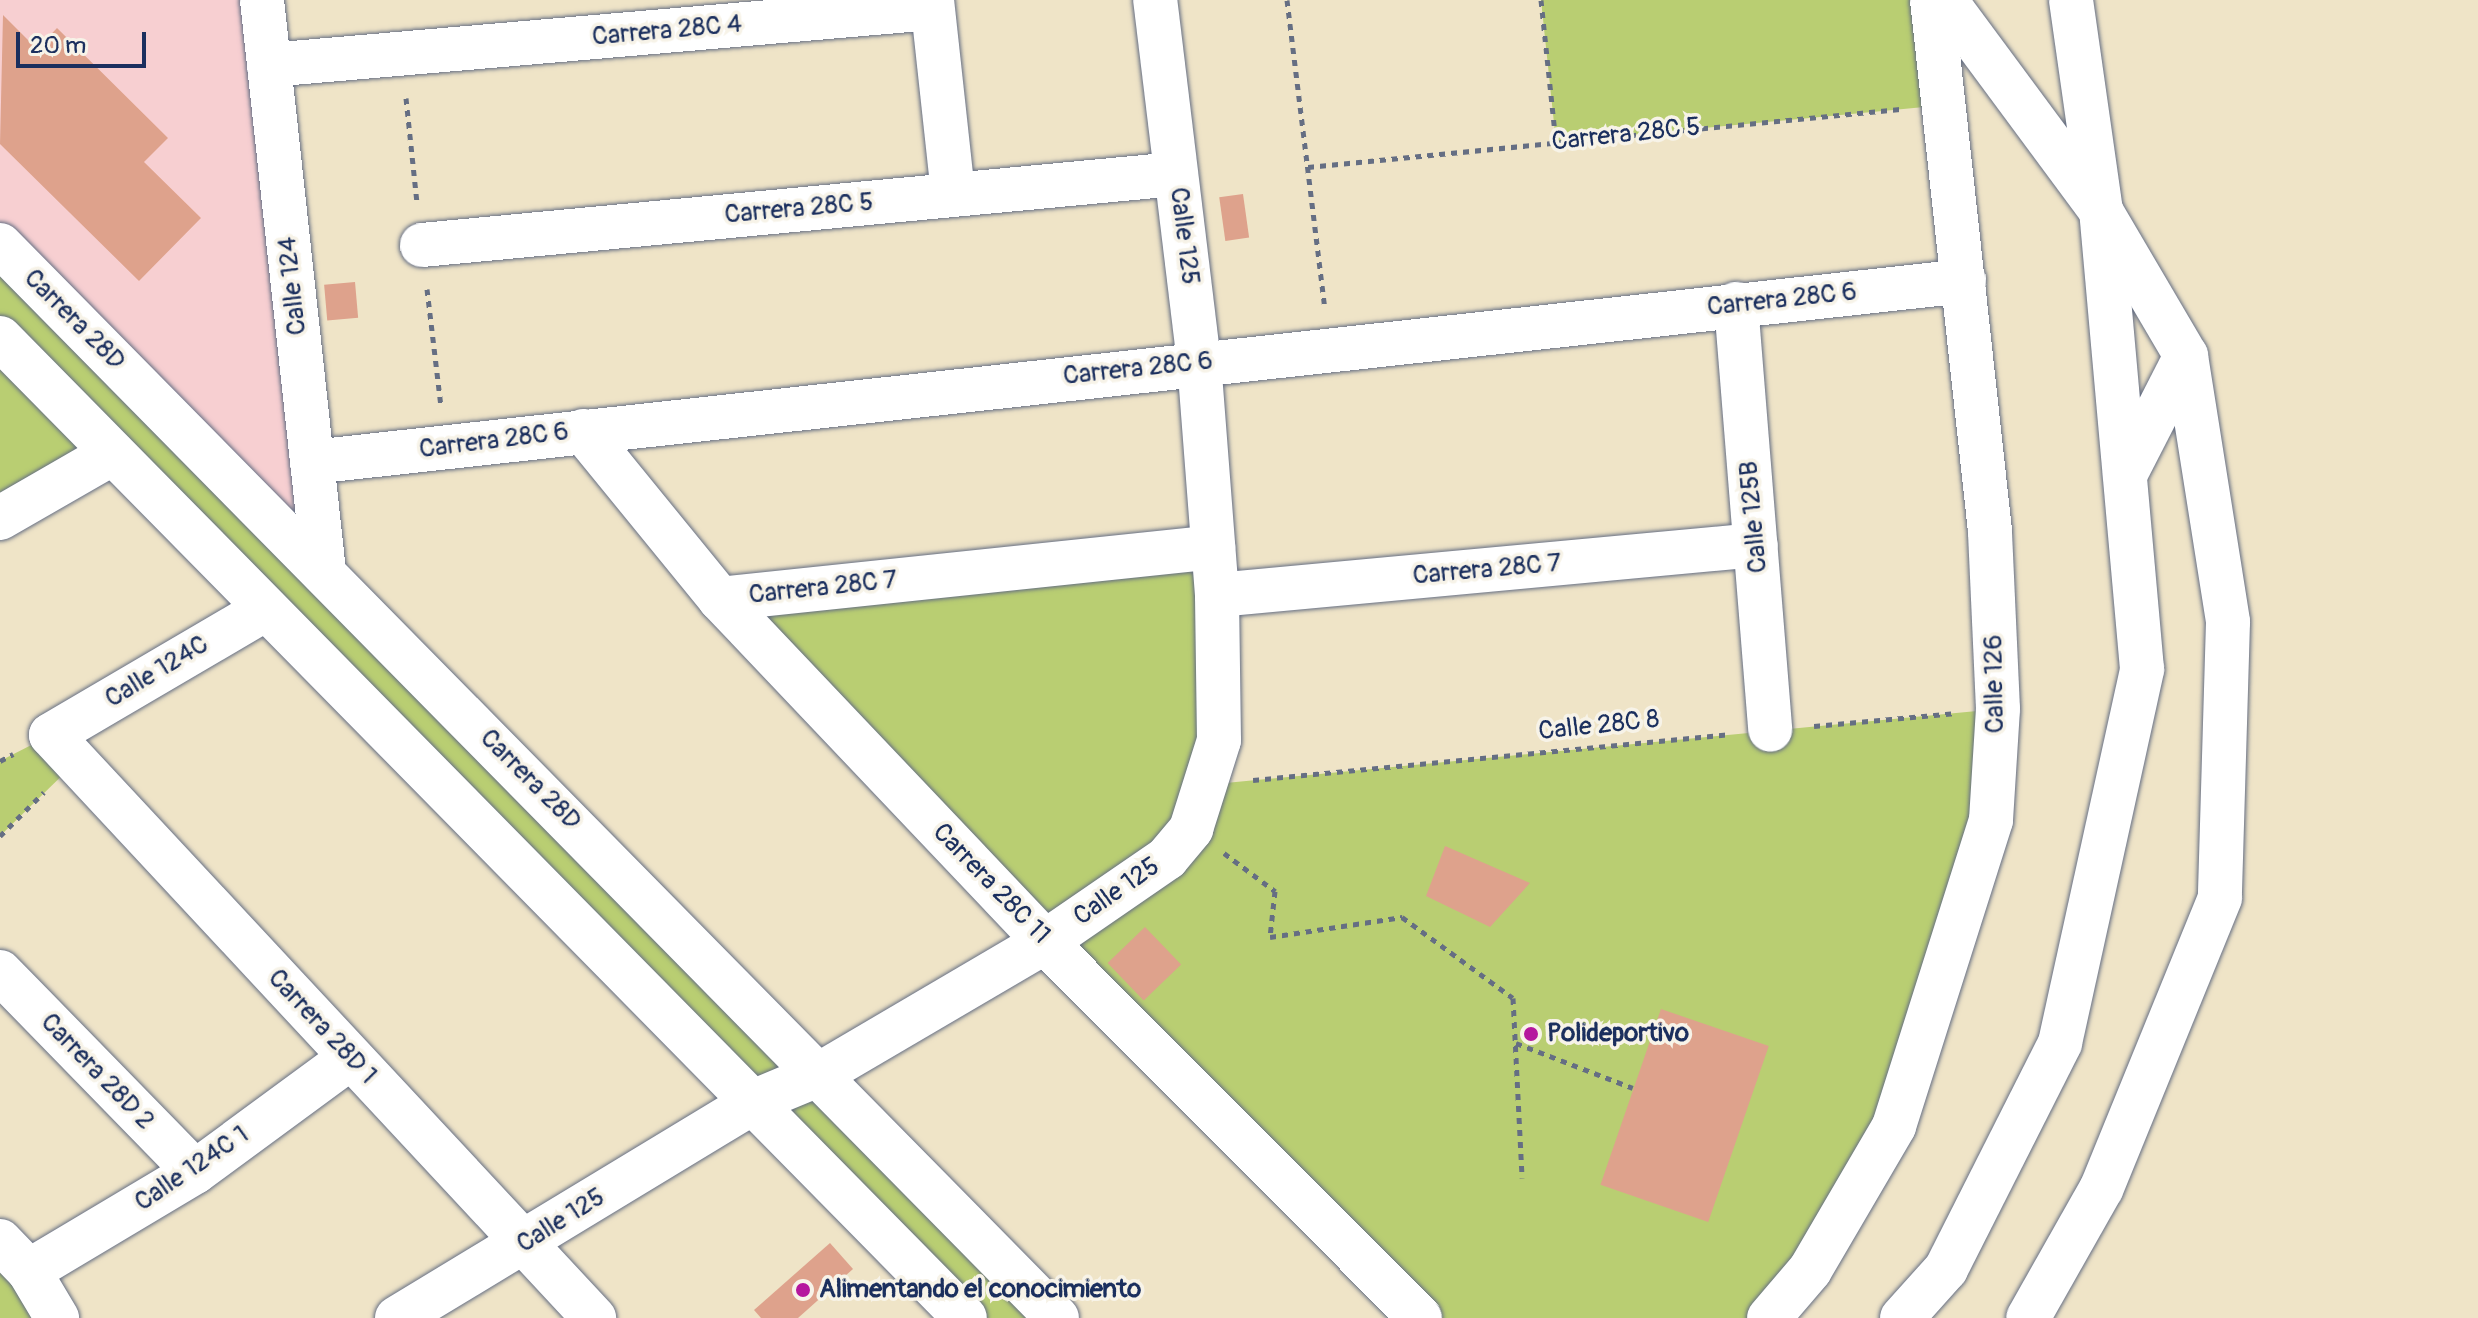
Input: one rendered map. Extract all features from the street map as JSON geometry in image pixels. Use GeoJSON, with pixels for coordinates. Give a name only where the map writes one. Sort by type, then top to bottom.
{"type":"FeatureCollection","features":[{"type":"Feature","properties":{"kind":"street","name":"Calle 124"},"geometry":{"type":"LineString","coordinates":[[262,0],[324,572]]}},
{"type":"Feature","properties":{"kind":"street","name":"Calle 125"},"geometry":{"type":"LineString","coordinates":[[397,1318],[525,1244],[755,1101],[820,1074],[1045,942],[1167,858],[1191,829],[1219,740],[1217,595],[1199,362],[1155,0]]}},
{"type":"Feature","properties":{"kind":"street","name":"Calle 126"},"geometry":{"type":"LineString","coordinates":[[1769,1318],[1810,1270],[1894,1126],[1991,820],[1998,709],[1990,531],[1932,0]]}},
{"type":"Feature","properties":{"kind":"street"},"geometry":{"type":"LineString","coordinates":[[1945,0],[2101,211],[2186,356],[2228,622],[2220,898],[2101,1189],[2028,1318]]}},
{"type":"Feature","properties":{"kind":"street"},"geometry":{"type":"LineString","coordinates":[[1902,1318],[1946,1269],[2060,1043],[2142,669],[2101,211],[2071,0]]}},
{"type":"Feature","properties":{"kind":"street","name":"Carrera 28C 4"},"geometry":{"type":"LineString","coordinates":[[269,65],[932,4]]}},
{"type":"Feature","properties":{"kind":"street"},"geometry":{"type":"LineString","coordinates":[[932,4],[953,194]]}},
{"type":"Feature","properties":{"kind":"street","name":"Carrera 28C 5"},"geometry":{"type":"LineString","coordinates":[[422,245],[1176,174]]}},
{"type":"Feature","properties":{"kind":"street","name":"Carrera 28D"},"geometry":{"type":"LineString","coordinates":[[0,245],[1057,1318]]}},
{"type":"Feature","properties":{"kind":"street","name":"Carrera 28C 6"},"geometry":{"type":"LineString","coordinates":[[312,462],[1330,347],[1964,281]]}},
{"type":"Feature","properties":{"kind":"street","name":"Calle 125B"},"geometry":{"type":"LineString","coordinates":[[1736,304],[1770,730]]}},
{"type":"Feature","properties":{"kind":"street"},"geometry":{"type":"LineString","coordinates":[[0,338],[264,610],[755,1101],[965,1318]]}},
{"type":"Feature","properties":{"kind":"street"},"geometry":{"type":"LineString","coordinates":[[2125,475],[2186,356]]}},
{"type":"Feature","properties":{"kind":"street","name":"Carrera 28C 11"},"geometry":{"type":"LineString","coordinates":[[583,431],[720,599],[1045,942],[1420,1318]]}},
{"type":"Feature","properties":{"kind":"street"},"geometry":{"type":"LineString","coordinates":[[0,518],[113,453]]}},
{"type":"Feature","properties":{"kind":"street","name":"Carrera 28C 7"},"geometry":{"type":"LineString","coordinates":[[1217,595],[1756,545]]}},
{"type":"Feature","properties":{"kind":"street","name":"Carrera 28C 7"},"geometry":{"type":"LineString","coordinates":[[720,599],[1213,547]]}},
{"type":"Feature","properties":{"kind":"street","name":"Calle 124C"},"geometry":{"type":"LineString","coordinates":[[64,748],[264,610]]}},
{"type":"Feature","properties":{"kind":"street","name":"Carrera 28D 1"},"geometry":{"type":"LineString","coordinates":[[64,748],[594,1318]]}},
{"type":"Feature","properties":{"kind":"street","name":"Carrera 28D 2"},"geometry":{"type":"LineString","coordinates":[[0,972],[195,1172]]}},
{"type":"Feature","properties":{"kind":"street","name":"Calle 124C 1"},"geometry":{"type":"LineString","coordinates":[[14,1256],[195,1172],[350,1058]]}},
{"type":"Feature","properties":{"kind":"street"},"geometry":{"type":"LineString","coordinates":[[14,1256],[57,1318]]}},
{"type":"Feature","properties":{"kind":"path"},"geometry":{"type":"LineString","coordinates":[[1287,0],[1330,347]]}},
{"type":"Feature","properties":{"kind":"path"},"geometry":{"type":"LineString","coordinates":[[1541,0],[1556,142]]}},
{"type":"Feature","properties":{"kind":"path","name":"Carrera 28C 5"},"geometry":{"type":"LineString","coordinates":[[1308,167],[1945,105]]}},
{"type":"Feature","properties":{"kind":"path","name":"Calle 28C 8"},"geometry":{"type":"LineString","coordinates":[[1204,785],[1998,709]]}},
{"type":"Feature","properties":{"kind":"path"},"geometry":{"type":"LineString","coordinates":[[0,836],[64,748]]}},
{"type":"Feature","properties":{"kind":"path"},"geometry":{"type":"LineString","coordinates":[[1191,829],[1275,891],[1270,937],[1402,917],[1513,998],[1522,1178]]}},
{"type":"Feature","properties":{"kind":"path"},"geometry":{"type":"LineString","coordinates":[[1516,1043],[1633,1088]]}},
{"type":"Feature","properties":{"kind":"shaded area"},"geometry":{"type":"Polygon","coordinates":[[[0,0],[262,0],[324,572],[0,245],[0,0]]]}},
{"type":"Feature","properties":{"kind":"green space"},"geometry":{"type":"Polygon","coordinates":[[[1541,0],[1932,0],[1945,105],[1556,142],[1541,0]]]}},
{"type":"Feature","properties":{"kind":"green space"},"geometry":{"type":"Polygon","coordinates":[[[0,245],[1057,1318],[965,1318],[113,453],[0,518],[0,245]]]}},
{"type":"Feature","properties":{"kind":"green space","name":"Polideportivo"},"geometry":{"type":"Polygon","coordinates":[[[1213,547],[1205,785],[1998,709],[1894,1126],[1769,1318],[1420,1318],[720,599],[1213,547]]]}},
{"type":"Feature","properties":{"kind":"green space"},"geometry":{"type":"Polygon","coordinates":[[[51,735],[77,761],[0,836],[0,761],[51,735]]]}},
{"type":"Feature","properties":{"kind":"green space"},"geometry":{"type":"Polygon","coordinates":[[[0,1241],[57,1318],[0,1318],[0,1241]]]}},
{"type":"Feature","properties":{"kind":"building"},"geometry":{"type":"Polygon","coordinates":[[[3,15],[37,49],[57,28],[168,138],[144,162],[201,218],[139,281],[0,144],[3,15]]]}},
{"type":"Feature","properties":{"kind":"building"},"geometry":{"type":"Polygon","coordinates":[[[1243,194],[1249,238],[1225,241],[1219,197],[1243,194]]]}},
{"type":"Feature","properties":{"kind":"building"},"geometry":{"type":"Polygon","coordinates":[[[355,282],[358,318],[327,321],[324,285],[355,282]]]}},
{"type":"Feature","properties":{"kind":"building"},"geometry":{"type":"Polygon","coordinates":[[[1445,846],[1530,883],[1490,927],[1426,896],[1445,846]]]}},
{"type":"Feature","properties":{"kind":"building"},"geometry":{"type":"Polygon","coordinates":[[[1145,927],[1181,964],[1144,1001],[1108,963],[1145,927]]]}},
{"type":"Feature","properties":{"kind":"building"},"geometry":{"type":"Polygon","coordinates":[[[1661,1009],[1769,1046],[1708,1222],[1600,1185],[1661,1009]]]}},
{"type":"Feature","properties":{"kind":"building","name":"Alimentando el conocimiento"},"geometry":{"type":"Polygon","coordinates":[[[830,1243],[853,1269],[798,1318],[761,1318],[754,1310],[830,1243]]]}},
{"type":"Feature","properties":{"kind":"place","name":"Polideportivo"},"geometry":{"type":"Point","coordinates":[1531,1034]}},
{"type":"Feature","properties":{"kind":"place","name":"Alimentando el conocimiento"},"geometry":{"type":"Point","coordinates":[803,1290]}}]}
